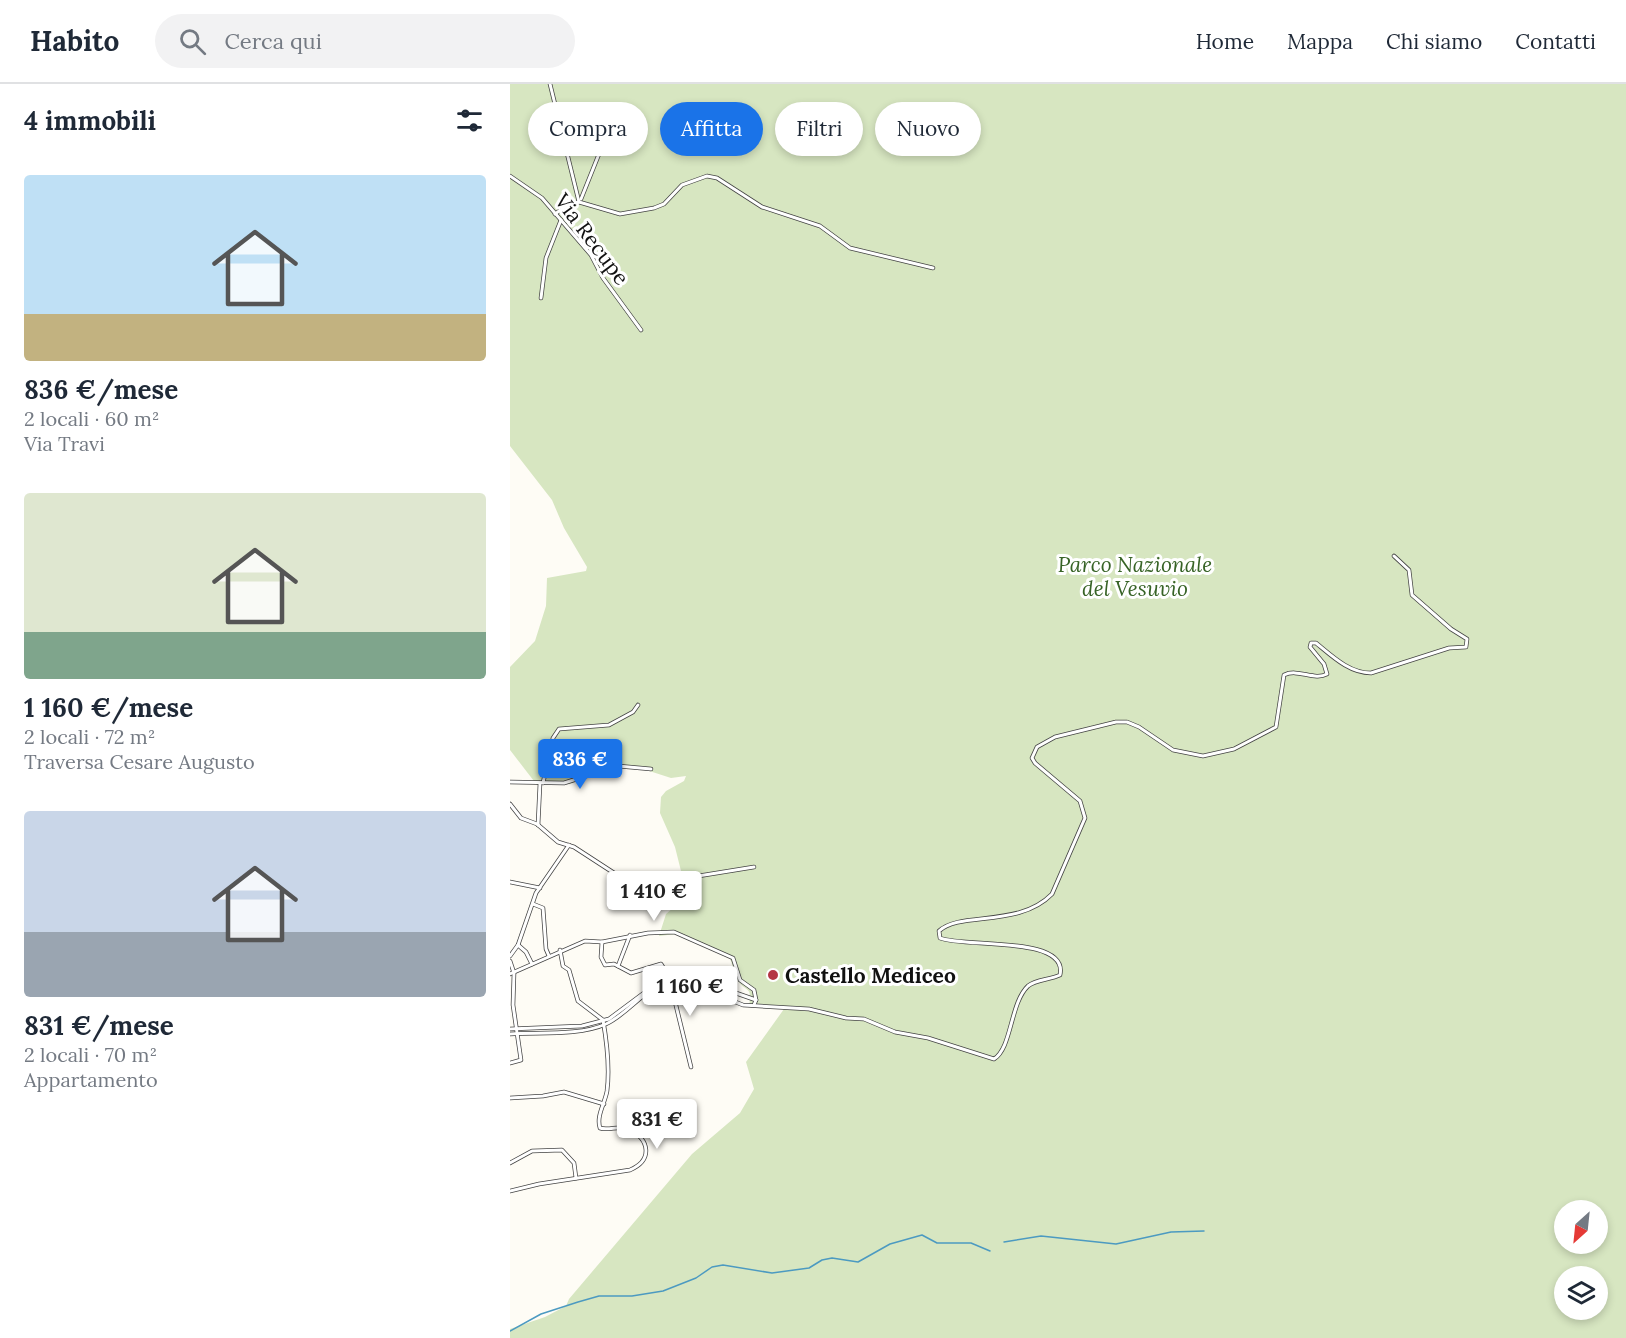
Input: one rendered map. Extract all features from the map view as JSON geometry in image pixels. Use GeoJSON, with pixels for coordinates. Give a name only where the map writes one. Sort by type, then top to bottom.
{"type":"FeatureCollection","features":[{"type":"Feature","properties":{"kind":"street"},"geometry":{"type":"LineString","coordinates":[[550,84],[580,201]]}},
{"type":"Feature","properties":{"kind":"street"},"geometry":{"type":"LineString","coordinates":[[580,201],[598,156]]}},
{"type":"Feature","properties":{"kind":"street","name":"Via Recupe"},"geometry":{"type":"LineString","coordinates":[[510,176],[536,193],[591,255],[603,278],[641,330]]}},
{"type":"Feature","properties":{"kind":"street"},"geometry":{"type":"LineString","coordinates":[[555,214],[566,206],[580,201],[620,214],[641,211],[664,204],[682,185],[707,176],[717,178],[762,207],[820,226],[850,248],[933,268]]}},
{"type":"Feature","properties":{"kind":"street"},"geometry":{"type":"LineString","coordinates":[[541,298],[546,258],[561,220]]}},
{"type":"Feature","properties":{"kind":"street"},"geometry":{"type":"LineString","coordinates":[[510,1029],[603,1023],[657,986],[670,980],[680,980],[734,1002],[809,1009],[846,1018],[857,1018],[895,1032],[928,1038],[994,1059],[1002,1050],[1013,1011],[1026,988],[1032,983],[1060,975],[1058,959],[1042,951],[1022,946],[956,942],[940,938],[939,934],[945,927],[1025,911],[1043,904],[1053,894],[1085,818],[1080,801],[1032,758],[1033,752],[1043,742],[1071,732],[1127,722],[1139,727],[1173,750],[1203,756],[1223,753],[1253,741],[1276,727],[1284,675],[1296,672],[1321,677],[1327,674],[1324,664],[1310,647],[1311,643],[1316,643],[1338,661],[1361,673],[1371,673],[1446,650],[1462,649],[1469,642],[1412,595],[1409,570],[1394,556]]}},
{"type":"Feature","properties":{"kind":"street"},"geometry":{"type":"LineString","coordinates":[[538,825],[541,783],[553,738],[559,729],[609,725],[633,712],[638,705]]}},
{"type":"Feature","properties":{"kind":"street"},"geometry":{"type":"LineString","coordinates":[[510,782],[572,781],[618,766],[651,769]]}},
{"type":"Feature","properties":{"kind":"street"},"geometry":{"type":"LineString","coordinates":[[510,804],[518,816],[538,825],[558,842],[569,844],[614,873],[641,885],[674,888],[686,878],[754,867]]}},
{"type":"Feature","properties":{"kind":"street"},"geometry":{"type":"LineString","coordinates":[[510,956],[519,945],[532,904],[540,888],[569,844]]}},
{"type":"Feature","properties":{"kind":"street"},"geometry":{"type":"LineString","coordinates":[[510,882],[540,888]]}},
{"type":"Feature","properties":{"kind":"street"},"geometry":{"type":"LineString","coordinates":[[532,904],[543,908],[546,949],[549,956]]}},
{"type":"Feature","properties":{"kind":"street"},"geometry":{"type":"LineString","coordinates":[[512,974],[560,950],[585,941],[602,942],[630,935],[674,932],[735,960],[740,980],[754,990],[756,1000],[754,1005]]}},
{"type":"Feature","properties":{"kind":"street"},"geometry":{"type":"LineString","coordinates":[[618,966],[629,945],[630,935]]}},
{"type":"Feature","properties":{"kind":"street"},"geometry":{"type":"LineString","coordinates":[[602,942],[603,962],[609,966],[618,966],[631,974],[661,964],[670,980],[691,1067]]}},
{"type":"Feature","properties":{"kind":"street"},"geometry":{"type":"LineString","coordinates":[[519,945],[526,952],[532,964]]}},
{"type":"Feature","properties":{"kind":"street"},"geometry":{"type":"LineString","coordinates":[[510,1191],[630,1170],[645,1161],[646,1150],[631,1131],[619,1128],[600,1128],[599,1118],[604,1104],[607,1049],[603,1023],[578,1001],[569,969],[562,966],[560,950]]}},
{"type":"Feature","properties":{"kind":"street"},"geometry":{"type":"LineString","coordinates":[[510,961],[513,1005],[522,1059],[510,1063]]}},
{"type":"Feature","properties":{"kind":"street"},"geometry":{"type":"LineString","coordinates":[[510,1034],[583,1030],[603,1023],[668,975],[711,984],[756,1000]]}},
{"type":"Feature","properties":{"kind":"street"},"geometry":{"type":"LineString","coordinates":[[510,1098],[564,1092],[604,1104]]}},
{"type":"Feature","properties":{"kind":"street"},"geometry":{"type":"LineString","coordinates":[[510,1163],[532,1152],[562,1150],[574,1162],[577,1178]]}},
{"type":"Feature","properties":{"kind":"green space","name":"Parco Nazionale del Vesuvio"},"geometry":{"type":"Polygon","coordinates":[[[510,84],[1626,84],[1626,1338],[510,1338],[510,1329],[545,1317],[566,1306],[569,1299],[692,1154],[740,1113],[754,1089],[746,1062],[784,1009],[749,1007],[750,995],[735,976],[729,957],[676,934],[659,936],[666,914],[674,907],[683,879],[675,847],[660,813],[661,797],[666,791],[684,781],[686,776],[671,778],[640,768],[614,766],[570,784],[537,785],[510,750],[510,667],[535,641],[546,606],[547,578],[586,571],[587,567],[564,528],[552,500],[510,446],[510,84]]]}},
{"type":"Feature","properties":{"kind":"waterway"},"geometry":{"type":"LineString","coordinates":[[1004,1242],[1041,1236],[1116,1244],[1171,1232],[1204,1231]]}},
{"type":"Feature","properties":{"kind":"waterway"},"geometry":{"type":"LineString","coordinates":[[510,1331],[541,1314],[578,1302],[599,1296],[632,1296],[663,1291],[696,1278],[712,1267],[723,1265],[772,1273],[809,1268],[822,1260],[832,1258],[858,1262],[890,1244],[922,1235],[937,1243],[971,1243],[990,1251]]}},
{"type":"Feature","properties":{"kind":"place","name":"Castello Mediceo"},"geometry":{"type":"Point","coordinates":[773,975]}}]}
